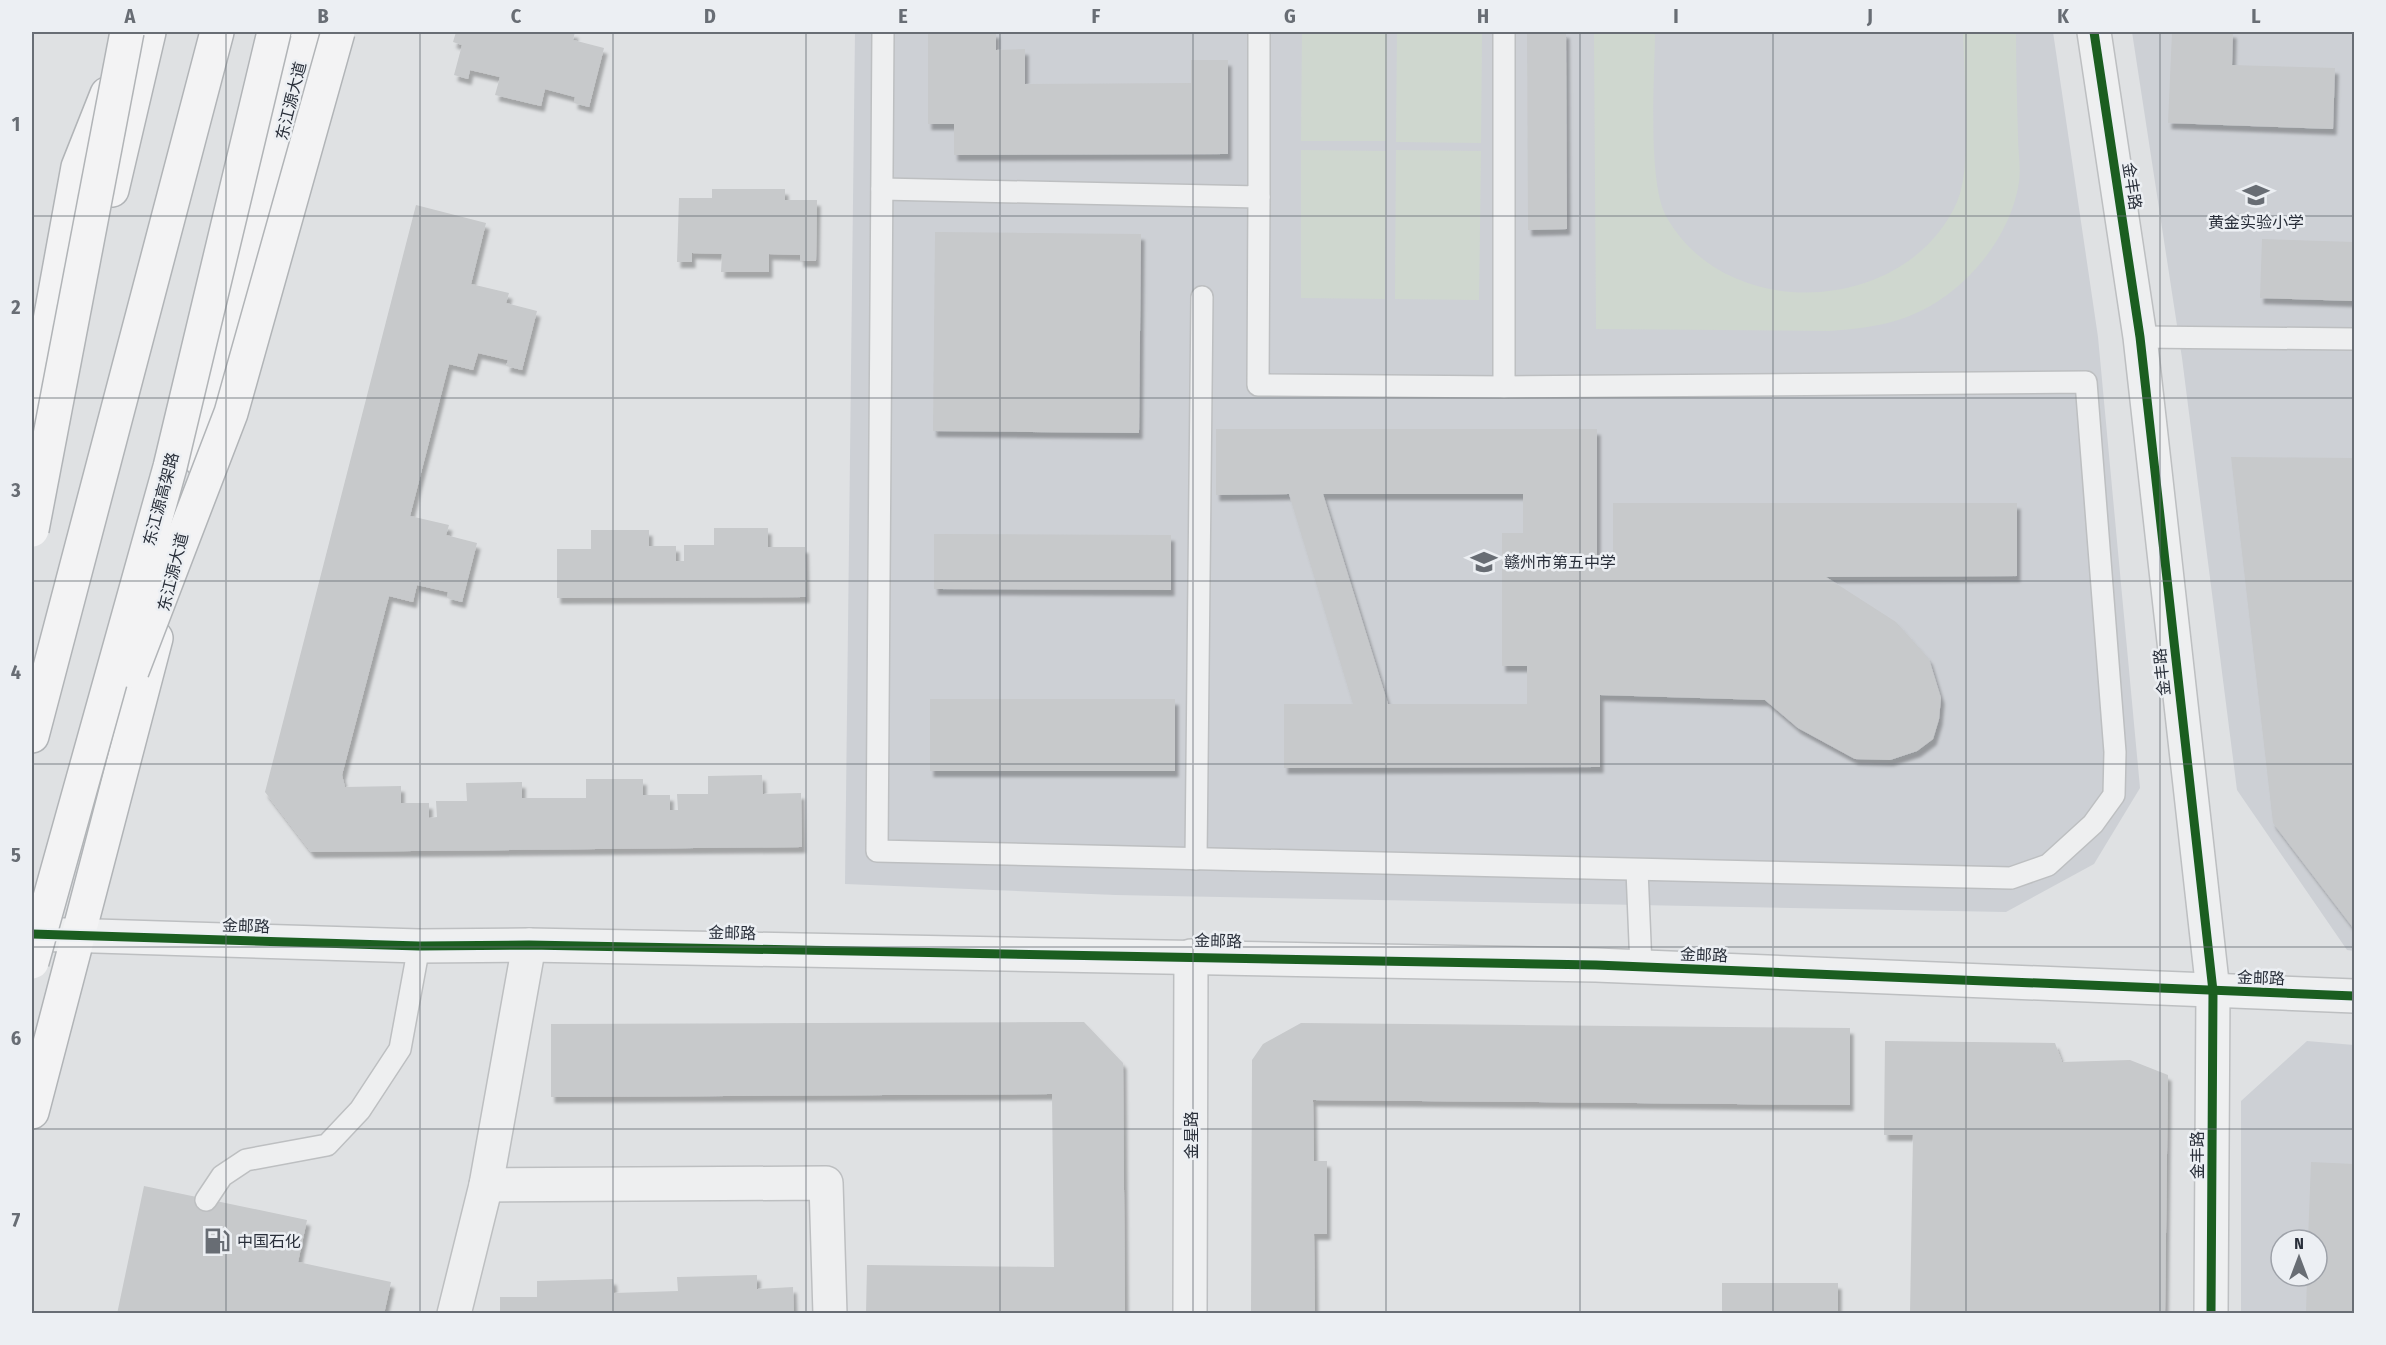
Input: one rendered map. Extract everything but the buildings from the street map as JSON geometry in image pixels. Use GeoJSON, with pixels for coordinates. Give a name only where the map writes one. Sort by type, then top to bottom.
{"type":"FeatureCollection","features":[{"type":"Feature","properties":{"kind":"highway"},"geometry":{"type":"LineString","coordinates":[[32,532],[127,32]]}},
{"type":"Feature","properties":{"kind":"highway"},"geometry":{"type":"LineString","coordinates":[[32,419],[78,167],[133,32]]}},
{"type":"Feature","properties":{"kind":"highway"},"geometry":{"type":"LineString","coordinates":[[32,532],[149,32]]}},
{"type":"Feature","properties":{"kind":"highway"},"geometry":{"type":"LineString","coordinates":[[32,736],[217,32]]}},
{"type":"Feature","properties":{"kind":"highway","name":"东江源高架路"},"geometry":{"type":"LineString","coordinates":[[32,962],[171,467],[274,32]]}},
{"type":"Feature","properties":{"kind":"highway","name":"东江源大道"},"geometry":{"type":"LineString","coordinates":[[32,1112],[80,936],[309,32]]}},
{"type":"Feature","properties":{"kind":"highway"},"geometry":{"type":"LineString","coordinates":[[55,874],[231,413],[338,32]]}},
{"type":"Feature","properties":{"kind":"street","name":"金丰路"},"geometry":{"type":"LineString","coordinates":[[2094,32],[2140,338],[2213,991],[2211,1314]]}},
{"type":"Feature","properties":{"kind":"street","name":"金邮路"},"geometry":{"type":"LineString","coordinates":[[32,934],[418,946],[529,945],[1191,956],[1641,967],[2355,996]]}},
{"type":"Feature","properties":{"kind":"street"},"geometry":{"type":"LineString","coordinates":[[454,1314],[486,1185],[529,945]]}},
{"type":"Feature","properties":{"kind":"street","name":"金星路"},"geometry":{"type":"LineString","coordinates":[[1190,1314],[1191,956]]}},
{"type":"Feature","properties":{"kind":"street"},"geometry":{"type":"LineString","coordinates":[[486,1185],[826,1183],[830,1314]]}},
{"type":"Feature","properties":{"kind":"lane"},"geometry":{"type":"LineString","coordinates":[[883,32],[877,851],[2011,878],[2048,865],[2093,824],[2114,795],[2115,752],[2086,382],[1504,387],[1258,385],[1258,32]]}},
{"type":"Feature","properties":{"kind":"lane"},"geometry":{"type":"LineString","coordinates":[[1504,32],[1504,387]]}},
{"type":"Feature","properties":{"kind":"lane"},"geometry":{"type":"LineString","coordinates":[[882,189],[1259,197]]}},
{"type":"Feature","properties":{"kind":"lane"},"geometry":{"type":"LineString","coordinates":[[1196,859],[1202,297]]}},
{"type":"Feature","properties":{"kind":"lane"},"geometry":{"type":"LineString","coordinates":[[2140,338],[2355,339]]}},
{"type":"Feature","properties":{"kind":"lane"},"geometry":{"type":"LineString","coordinates":[[1637,870],[1641,967]]}},
{"type":"Feature","properties":{"kind":"lane"},"geometry":{"type":"LineString","coordinates":[[206,1200],[222,1176],[246,1160],[327,1145],[360,1110],[400,1049],[418,946]]}},
{"type":"Feature","properties":{"kind":"shaded area","name":"赣州市第五中学"},"geometry":{"type":"Polygon","coordinates":[[[855,32],[2053,32],[2098,337],[2140,788],[2094,864],[2006,912],[1116,895],[845,884],[855,32]]]}},
{"type":"Feature","properties":{"kind":"shaded area"},"geometry":{"type":"Polygon","coordinates":[[[1302,32],[1387,32],[1386,141],[1301,141],[1302,32]]]}},
{"type":"Feature","properties":{"kind":"shaded area"},"geometry":{"type":"Polygon","coordinates":[[[1397,32],[1482,32],[1481,143],[1396,142],[1397,32]]]}},
{"type":"Feature","properties":{"kind":"shaded area"},"geometry":{"type":"Polygon","coordinates":[[[1594,32],[1655,32],[1653,127],[1656,178],[1660,200],[1666,216],[1694,251],[1730,276],[1771,289],[1815,292],[1859,285],[1899,267],[1933,240],[1957,202],[1965,166],[1963,32],[2016,32],[2020,177],[2014,205],[1992,248],[1977,268],[1940,300],[1919,312],[1898,320],[1830,331],[1596,329],[1594,32]]]}},
{"type":"Feature","properties":{"kind":"shaded area"},"geometry":{"type":"Polygon","coordinates":[[[2132,32],[2354,32],[2354,951],[2347,950],[2237,790],[2182,358],[2132,32]]]}},
{"type":"Feature","properties":{"kind":"shaded area"},"geometry":{"type":"Polygon","coordinates":[[[1301,150],[1386,151],[1385,299],[1301,298],[1301,150]]]}},
{"type":"Feature","properties":{"kind":"shaded area"},"geometry":{"type":"Polygon","coordinates":[[[1396,150],[1481,151],[1479,300],[1395,299],[1396,150]]]}},
{"type":"Feature","properties":{"kind":"shaded area"},"geometry":{"type":"Polygon","coordinates":[[[2307,1041],[2354,1045],[2354,1313],[2241,1313],[2241,1101],[2307,1041]]]}},
{"type":"Feature","properties":{"kind":"cycle path"},"geometry":{"type":"LineString","coordinates":[[2094,32],[2140,337],[2213,991],[2211,1314]]}},
{"type":"Feature","properties":{"kind":"cycle path"},"geometry":{"type":"LineString","coordinates":[[32,934],[419,946],[529,945],[1596,965],[2354,996]]}},
{"type":"Feature","properties":{"kind":"place","name":"黄金实验小学"},"geometry":{"type":"Point","coordinates":[2256,195]}},
{"type":"Feature","properties":{"kind":"place","name":"赣州市第五中学"},"geometry":{"type":"Point","coordinates":[1484,562]}},
{"type":"Feature","properties":{"kind":"place","name":"中国石化"},"geometry":{"type":"Point","coordinates":[217,1241]}}]}
